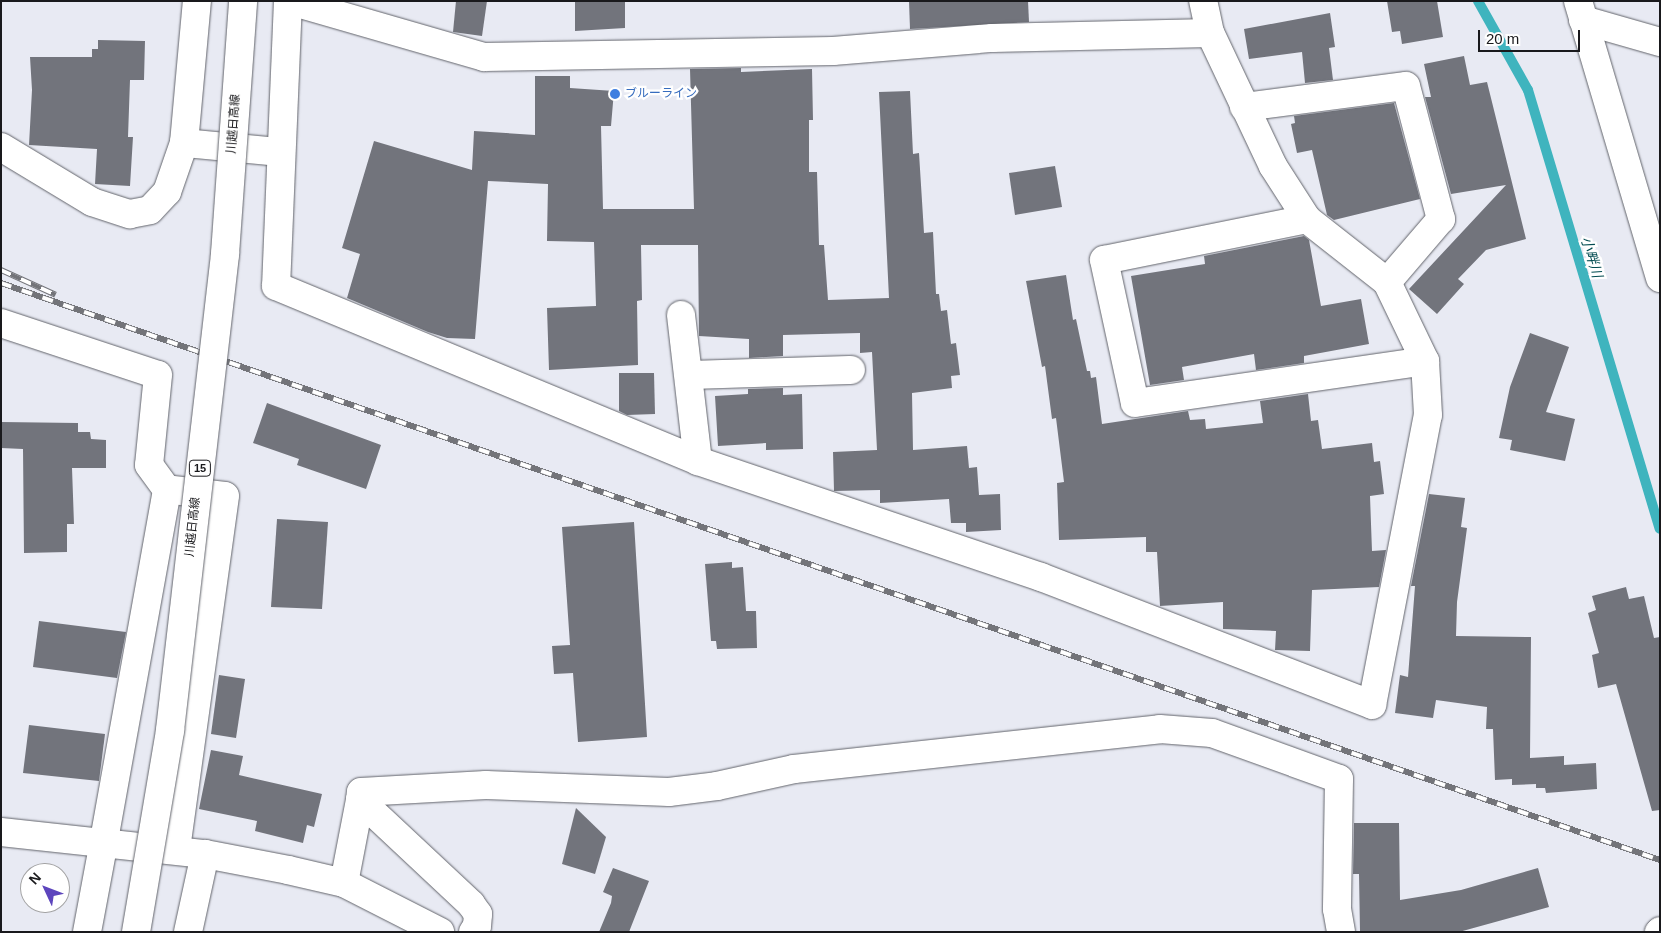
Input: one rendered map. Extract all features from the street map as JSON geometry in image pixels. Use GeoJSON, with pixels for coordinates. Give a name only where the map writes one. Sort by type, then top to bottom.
{"type":"FeatureCollection","features":[{"type":"Feature","properties":{"kind":"street"},"geometry":{"type":"LineString","coordinates":[[1,147],[92,202],[130,214],[150,210],[167,192],[184,143],[197,1]]}},
{"type":"Feature","properties":{"kind":"street","name":"川越日高線"},"geometry":{"type":"LineString","coordinates":[[136,932],[170,730],[225,254],[243,1]]}},
{"type":"Feature","properties":{"kind":"street"},"geometry":{"type":"LineString","coordinates":[[1203,1],[1210,33],[1274,166],[1307,219],[1387,282],[1425,360],[1428,415],[1372,705],[1041,577],[698,461],[276,286],[280,152],[289,1],[484,57],[833,52],[992,38],[1210,33]]}},
{"type":"Feature","properties":{"kind":"street"},"geometry":{"type":"LineString","coordinates":[[1580,11],[1660,42]]}},
{"type":"Feature","properties":{"kind":"street"},"geometry":{"type":"LineString","coordinates":[[1580,11],[1660,278]]}},
{"type":"Feature","properties":{"kind":"street"},"geometry":{"type":"LineString","coordinates":[[1244,107],[1406,86],[1441,219],[1387,282]]}},
{"type":"Feature","properties":{"kind":"street"},"geometry":{"type":"LineString","coordinates":[[184,143],[280,152]]}},
{"type":"Feature","properties":{"kind":"street"},"geometry":{"type":"LineString","coordinates":[[1307,219],[1104,260],[1135,403],[1425,360]]}},
{"type":"Feature","properties":{"kind":"street"},"geometry":{"type":"LineString","coordinates":[[681,315],[698,461]]}},
{"type":"Feature","properties":{"kind":"street"},"geometry":{"type":"LineString","coordinates":[[1,323],[158,375],[149,465],[167,490],[87,932]]}},
{"type":"Feature","properties":{"kind":"street"},"geometry":{"type":"LineString","coordinates":[[689,374],[851,370]]}},
{"type":"Feature","properties":{"kind":"street"},"geometry":{"type":"LineString","coordinates":[[167,490],[225,496],[176,850]]}},
{"type":"Feature","properties":{"kind":"street"},"geometry":{"type":"LineString","coordinates":[[344,883],[361,792],[486,785],[669,792],[717,786],[794,769],[1160,730],[1212,733],[1339,779],[1337,909],[1341,932]]}},
{"type":"Feature","properties":{"kind":"street"},"geometry":{"type":"LineString","coordinates":[[360,800],[471,904],[478,914],[478,926],[473,932]]}},
{"type":"Feature","properties":{"kind":"street"},"geometry":{"type":"LineString","coordinates":[[1,832],[104,841],[205,854],[344,883],[440,932]]}},
{"type":"Feature","properties":{"kind":"street"},"geometry":{"type":"LineString","coordinates":[[188,932],[205,854]]}},
{"type":"Feature","properties":{"kind":"building"},"geometry":{"type":"Polygon","coordinates":[[[456,1],[487,1],[482,36],[453,32],[456,1]]]}},
{"type":"Feature","properties":{"kind":"building"},"geometry":{"type":"Polygon","coordinates":[[[575,1],[625,1],[625,28],[575,31],[575,1]]]}},
{"type":"Feature","properties":{"kind":"building"},"geometry":{"type":"Polygon","coordinates":[[[909,1],[1028,1],[1029,22],[910,29],[909,1]]]}},
{"type":"Feature","properties":{"kind":"building"},"geometry":{"type":"Polygon","coordinates":[[[1387,1],[1437,1],[1443,37],[1402,44],[1400,31],[1392,32],[1387,1]]]}},
{"type":"Feature","properties":{"kind":"building"},"geometry":{"type":"Polygon","coordinates":[[[1330,13],[1335,47],[1329,48],[1333,80],[1305,83],[1302,52],[1249,59],[1244,29],[1330,13]]]}},
{"type":"Feature","properties":{"kind":"building"},"geometry":{"type":"Polygon","coordinates":[[[98,40],[145,41],[144,80],[130,80],[128,137],[133,137],[130,186],[95,184],[97,149],[29,145],[32,90],[30,57],[92,57],[92,49],[98,49],[98,40]]]}},
{"type":"Feature","properties":{"kind":"building"},"geometry":{"type":"Polygon","coordinates":[[[1464,56],[1470,85],[1487,82],[1526,239],[1486,250],[1458,279],[1464,284],[1437,314],[1409,289],[1506,185],[1451,194],[1425,97],[1431,97],[1424,64],[1464,56]]]}},
{"type":"Feature","properties":{"kind":"building"},"geometry":{"type":"Polygon","coordinates":[[[741,68],[741,72],[812,69],[813,120],[809,120],[809,172],[817,172],[819,245],[824,245],[828,300],[889,298],[879,92],[910,91],[913,154],[919,153],[924,233],[933,232],[936,294],[939,294],[941,311],[947,310],[951,344],[956,343],[960,375],[951,376],[952,388],[912,393],[913,450],[967,446],[969,468],[977,467],[979,495],[1000,494],[1001,530],[966,532],[966,523],[951,523],[949,499],[880,503],[880,490],[834,491],[833,452],[877,450],[872,352],[860,353],[860,333],[783,335],[783,356],[749,358],[749,339],[699,336],[698,245],[641,245],[642,300],[637,301],[638,365],[549,370],[547,308],[596,306],[594,242],[547,241],[548,184],[488,181],[475,339],[447,338],[428,332],[347,298],[360,254],[342,248],[374,141],[472,170],[474,131],[535,135],[535,76],[570,76],[570,88],[614,91],[611,126],[601,126],[603,209],[694,209],[690,69],[741,68]]]}},
{"type":"Feature","properties":{"kind":"building"},"geometry":{"type":"Polygon","coordinates":[[[1394,103],[1420,199],[1334,220],[1327,215],[1312,150],[1297,153],[1291,124],[1295,123],[1294,116],[1394,103]]]}},
{"type":"Feature","properties":{"kind":"building"},"geometry":{"type":"Polygon","coordinates":[[[1055,166],[1062,207],[1015,215],[1009,173],[1055,166]]]}},
{"type":"Feature","properties":{"kind":"building"},"geometry":{"type":"Polygon","coordinates":[[[1304,236],[1309,240],[1321,306],[1361,299],[1369,344],[1304,356],[1304,363],[1256,370],[1254,354],[1182,367],[1184,380],[1150,385],[1131,276],[1205,264],[1204,256],[1304,236]]]}},
{"type":"Feature","properties":{"kind":"building"},"geometry":{"type":"Polygon","coordinates":[[[1066,275],[1073,320],[1076,319],[1087,371],[1090,371],[1091,378],[1096,377],[1102,424],[1188,411],[1190,420],[1205,419],[1206,429],[1263,423],[1260,401],[1308,394],[1311,421],[1318,420],[1322,449],[1372,443],[1374,462],[1380,461],[1384,494],[1370,496],[1372,551],[1386,550],[1379,587],[1312,590],[1310,651],[1275,650],[1276,631],[1223,629],[1223,602],[1160,606],[1157,552],[1146,552],[1146,537],[1059,540],[1057,483],[1064,482],[1056,418],[1052,419],[1045,366],[1042,367],[1026,281],[1066,275]]]}},
{"type":"Feature","properties":{"kind":"building"},"geometry":{"type":"Polygon","coordinates":[[[1530,333],[1569,347],[1546,412],[1575,419],[1565,461],[1510,450],[1512,440],[1499,438],[1510,387],[1530,333]]]}},
{"type":"Feature","properties":{"kind":"building"},"geometry":{"type":"Polygon","coordinates":[[[619,373],[654,373],[655,414],[627,415],[619,411],[619,373]]]}},
{"type":"Feature","properties":{"kind":"building"},"geometry":{"type":"Polygon","coordinates":[[[783,388],[783,395],[802,394],[803,449],[766,450],[766,443],[718,446],[715,396],[748,394],[748,389],[783,388]]]}},
{"type":"Feature","properties":{"kind":"building"},"geometry":{"type":"Polygon","coordinates":[[[267,403],[381,445],[366,489],[297,465],[299,459],[253,443],[267,403]]]}},
{"type":"Feature","properties":{"kind":"building"},"geometry":{"type":"Polygon","coordinates":[[[1,422],[78,423],[78,432],[90,432],[91,439],[106,440],[106,468],[72,468],[74,524],[67,524],[67,552],[24,553],[23,449],[1,448],[1,422]]]}},
{"type":"Feature","properties":{"kind":"building"},"geometry":{"type":"Polygon","coordinates":[[[1429,494],[1465,498],[1461,527],[1467,528],[1457,602],[1456,636],[1531,637],[1530,758],[1564,756],[1564,765],[1596,763],[1597,789],[1546,793],[1545,788],[1536,788],[1536,784],[1512,785],[1512,779],[1495,780],[1493,729],[1486,729],[1487,707],[1436,700],[1433,718],[1395,713],[1400,675],[1408,677],[1415,586],[1411,586],[1429,494]]]}},
{"type":"Feature","properties":{"kind":"building"},"geometry":{"type":"Polygon","coordinates":[[[277,519],[328,522],[322,609],[271,607],[277,519]]]}},
{"type":"Feature","properties":{"kind":"building"},"geometry":{"type":"Polygon","coordinates":[[[634,522],[647,737],[578,742],[573,673],[554,674],[552,646],[570,645],[562,527],[634,522]]]}},
{"type":"Feature","properties":{"kind":"building"},"geometry":{"type":"Polygon","coordinates":[[[732,562],[732,568],[743,567],[746,611],[756,611],[757,648],[717,649],[716,641],[711,641],[705,564],[732,562]]]}},
{"type":"Feature","properties":{"kind":"building"},"geometry":{"type":"Polygon","coordinates":[[[1626,587],[1629,599],[1644,596],[1654,638],[1660,637],[1660,810],[1652,811],[1616,684],[1598,688],[1592,655],[1599,653],[1588,613],[1596,610],[1592,596],[1626,587]]]}},
{"type":"Feature","properties":{"kind":"building"},"geometry":{"type":"Polygon","coordinates":[[[39,621],[126,632],[117,678],[33,667],[39,621]]]}},
{"type":"Feature","properties":{"kind":"building"},"geometry":{"type":"Polygon","coordinates":[[[219,675],[245,679],[236,738],[211,734],[219,675]]]}},
{"type":"Feature","properties":{"kind":"building"},"geometry":{"type":"Polygon","coordinates":[[[29,725],[105,734],[99,781],[23,773],[29,725]]]}},
{"type":"Feature","properties":{"kind":"building"},"geometry":{"type":"Polygon","coordinates":[[[211,750],[243,756],[239,775],[322,794],[314,827],[307,825],[303,843],[255,831],[257,821],[199,809],[211,750]]]}},
{"type":"Feature","properties":{"kind":"building"},"geometry":{"type":"Polygon","coordinates":[[[576,808],[606,837],[595,874],[562,864],[576,808]]]}},
{"type":"Feature","properties":{"kind":"building"},"geometry":{"type":"Polygon","coordinates":[[[1354,823],[1399,823],[1400,900],[1461,890],[1538,868],[1549,907],[1459,932],[1360,932],[1359,874],[1353,874],[1354,823]]]}},
{"type":"Feature","properties":{"kind":"building"},"geometry":{"type":"Polygon","coordinates":[[[613,868],[649,881],[629,932],[599,932],[611,903],[612,896],[603,892],[613,868]]]}},
{"type":"Feature","properties":{"kind":"waterway","name":"小畔川"},"geometry":{"type":"LineString","coordinates":[[1478,1],[1528,90],[1660,529]]}},
{"type":"Feature","properties":{"kind":"railway"},"geometry":{"type":"LineString","coordinates":[[1,270],[56,295]]}},
{"type":"Feature","properties":{"kind":"railway"},"geometry":{"type":"LineString","coordinates":[[1,283],[1660,860]]}},
{"type":"Feature","properties":{"kind":"place","name":"ブルーライン"},"geometry":{"type":"Point","coordinates":[615,94]}}]}
